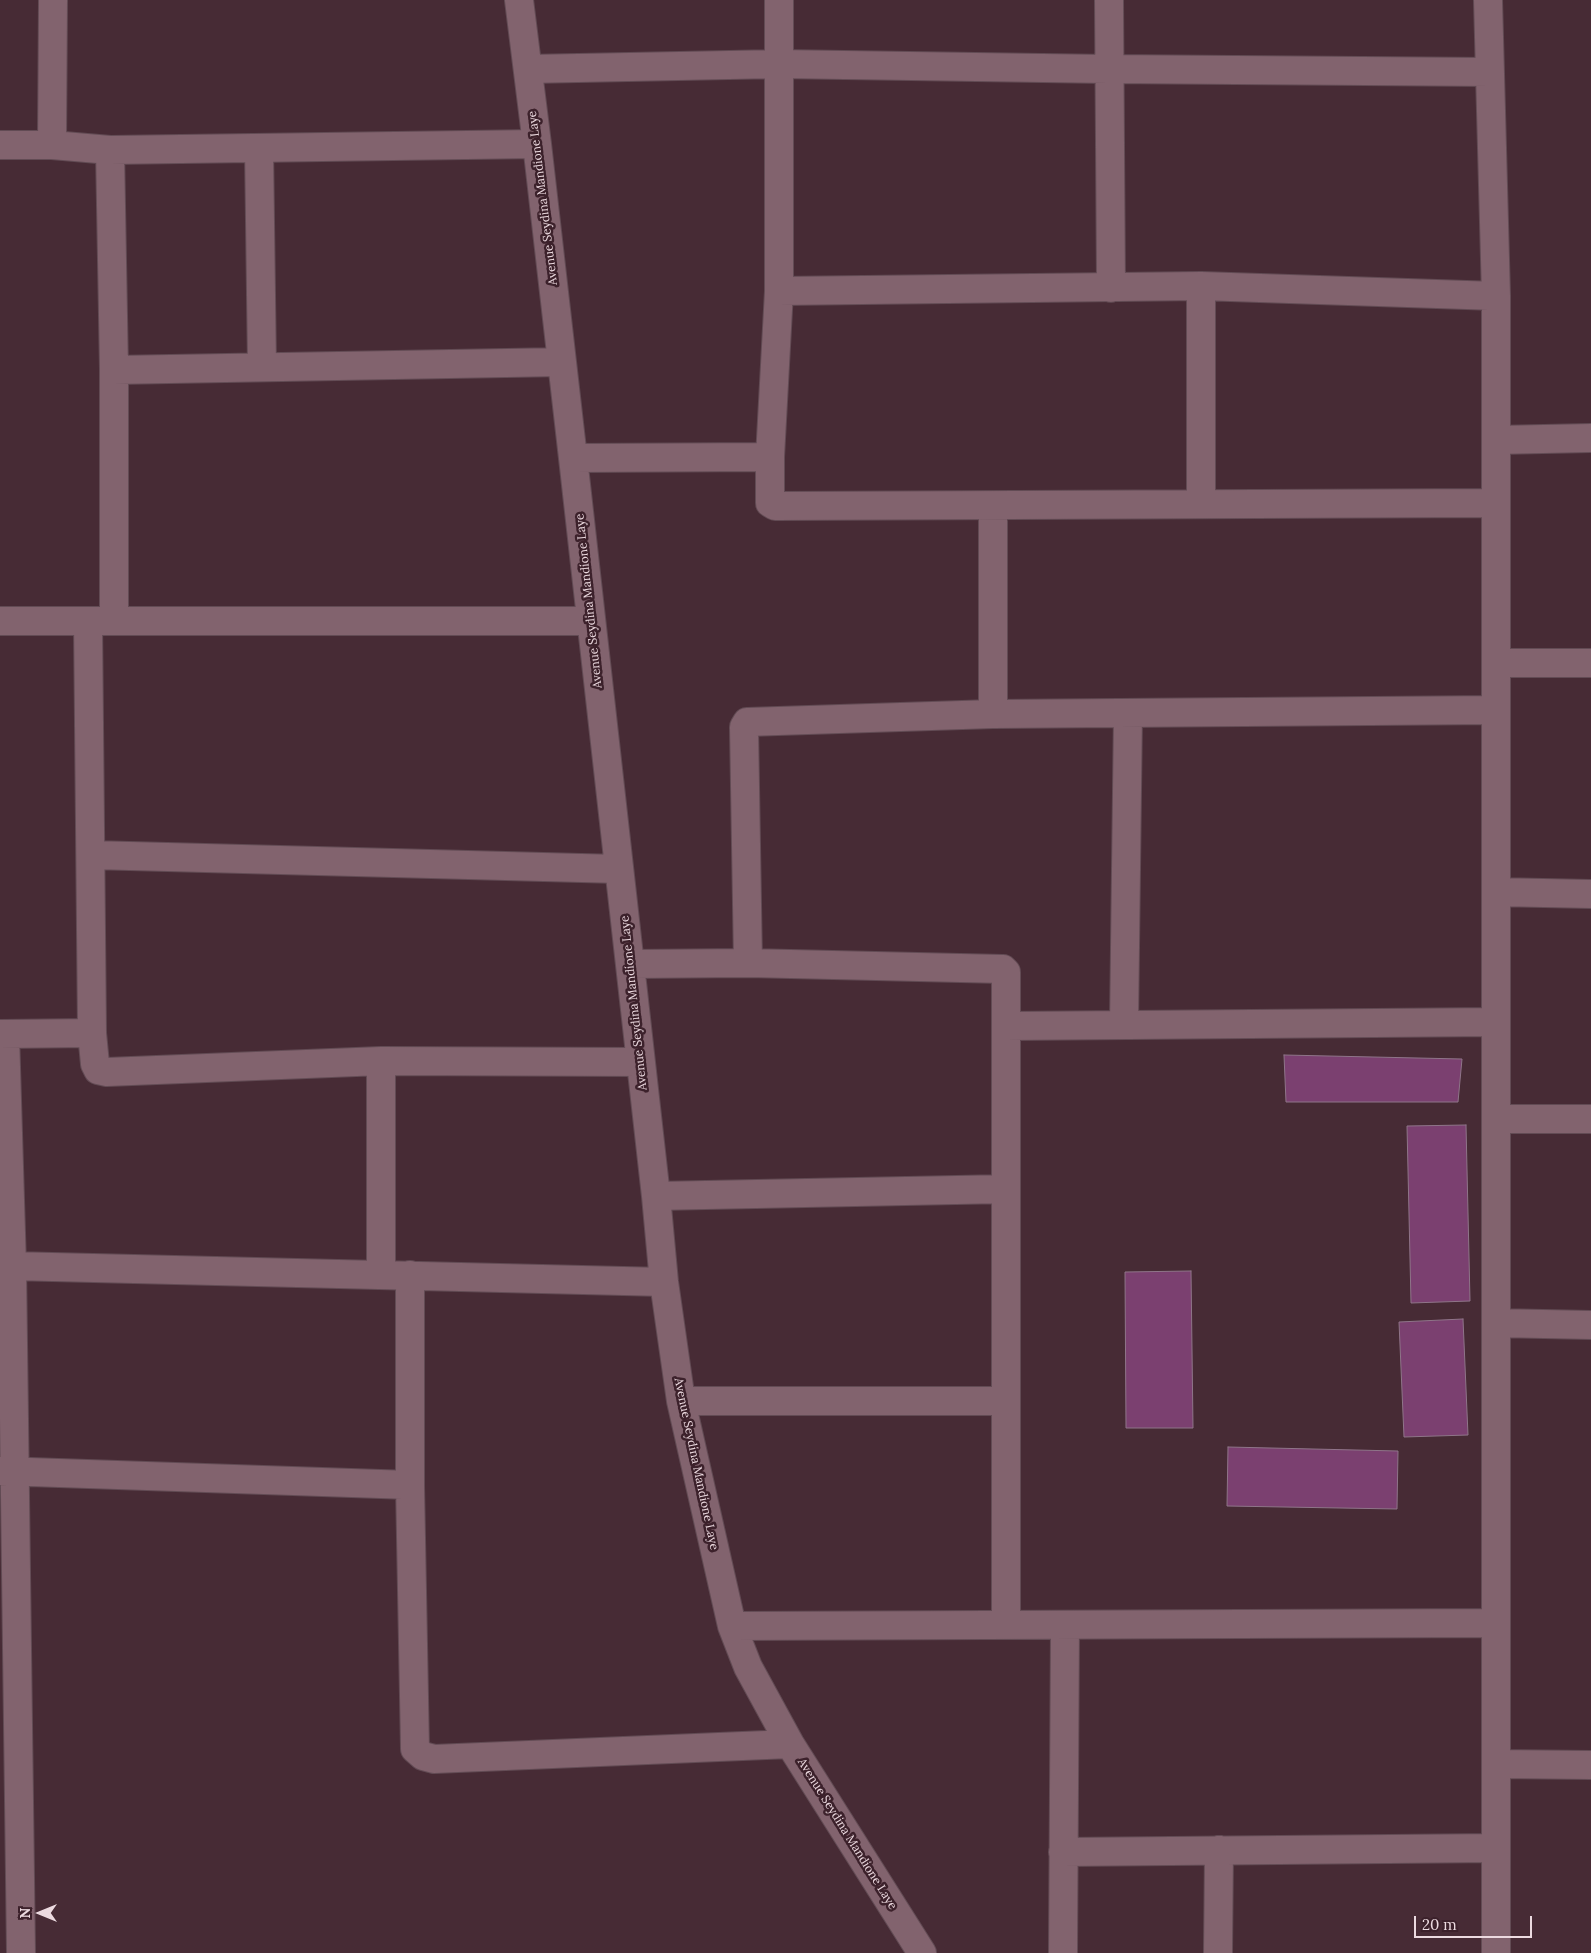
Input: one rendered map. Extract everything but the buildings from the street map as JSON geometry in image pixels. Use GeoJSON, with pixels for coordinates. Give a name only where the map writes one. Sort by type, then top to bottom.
{"type":"FeatureCollection","features":[{"type":"Feature","properties":{"kind":"street"},"geometry":{"type":"LineString","coordinates":[[52,145],[53,0]]}},
{"type":"Feature","properties":{"kind":"street","name":"Avenue Seydina Mandione Laye"},"geometry":{"type":"LineString","coordinates":[[518,0],[537,144],[656,1196],[664,1282],[680,1401],[732,1626],[748,1667],[790,1744],[922,1953]]}},
{"type":"Feature","properties":{"kind":"street"},"geometry":{"type":"LineString","coordinates":[[779,0],[779,291],[770,457],[770,503],[775,506],[1496,503]]}},
{"type":"Feature","properties":{"kind":"street"},"geometry":{"type":"LineString","coordinates":[[1109,0],[1108,69],[1112,288]]}},
{"type":"Feature","properties":{"kind":"street"},"geometry":{"type":"LineString","coordinates":[[1488,0],[1496,296],[1496,1953]]}},
{"type":"Feature","properties":{"kind":"street"},"geometry":{"type":"LineString","coordinates":[[528,69],[779,64],[1490,72]]}},
{"type":"Feature","properties":{"kind":"street"},"geometry":{"type":"LineString","coordinates":[[0,145],[52,145],[110,150],[537,144]]}},
{"type":"Feature","properties":{"kind":"street"},"geometry":{"type":"LineString","coordinates":[[259,148],[262,367]]}},
{"type":"Feature","properties":{"kind":"street"},"geometry":{"type":"LineString","coordinates":[[110,150],[114,370],[101,621],[92,856],[92,1033],[95,1064],[98,1070],[107,1072],[381,1061],[641,1062]]}},
{"type":"Feature","properties":{"kind":"street"},"geometry":{"type":"LineString","coordinates":[[779,291],[1201,286],[1496,296]]}},
{"type":"Feature","properties":{"kind":"street"},"geometry":{"type":"LineString","coordinates":[[1200,504],[1201,286]]}},
{"type":"Feature","properties":{"kind":"street"},"geometry":{"type":"LineString","coordinates":[[114,370],[562,362]]}},
{"type":"Feature","properties":{"kind":"street"},"geometry":{"type":"LineString","coordinates":[[1496,440],[1591,438]]}},
{"type":"Feature","properties":{"kind":"street"},"geometry":{"type":"LineString","coordinates":[[573,458],[770,457]]}},
{"type":"Feature","properties":{"kind":"street"},"geometry":{"type":"LineString","coordinates":[[992,714],[993,506]]}},
{"type":"Feature","properties":{"kind":"street"},"geometry":{"type":"LineString","coordinates":[[0,621],[591,621]]}},
{"type":"Feature","properties":{"kind":"street"},"geometry":{"type":"LineString","coordinates":[[1496,663],[1591,663]]}},
{"type":"Feature","properties":{"kind":"street"},"geometry":{"type":"LineString","coordinates":[[748,963],[744,727],[748,722],[992,714],[1496,710]]}},
{"type":"Feature","properties":{"kind":"street"},"geometry":{"type":"LineString","coordinates":[[1124,1025],[1128,713]]}},
{"type":"Feature","properties":{"kind":"street"},"geometry":{"type":"LineString","coordinates":[[92,856],[619,869]]}},
{"type":"Feature","properties":{"kind":"street"},"geometry":{"type":"LineString","coordinates":[[1496,892],[1591,894]]}},
{"type":"Feature","properties":{"kind":"street"},"geometry":{"type":"LineString","coordinates":[[630,964],[748,963],[1003,969],[1006,972],[1006,1624]]}},
{"type":"Feature","properties":{"kind":"street"},"geometry":{"type":"LineString","coordinates":[[1006,1026],[1496,1022]]}},
{"type":"Feature","properties":{"kind":"street"},"geometry":{"type":"LineString","coordinates":[[21,1953],[7,1472],[12,1266],[2,1034],[92,1033]]}},
{"type":"Feature","properties":{"kind":"street"},"geometry":{"type":"LineString","coordinates":[[381,1061],[381,1275]]}},
{"type":"Feature","properties":{"kind":"street"},"geometry":{"type":"LineString","coordinates":[[1496,1119],[1591,1119]]}},
{"type":"Feature","properties":{"kind":"street"},"geometry":{"type":"LineString","coordinates":[[656,1196],[1006,1189]]}},
{"type":"Feature","properties":{"kind":"street"},"geometry":{"type":"LineString","coordinates":[[12,1266],[664,1282]]}},
{"type":"Feature","properties":{"kind":"street"},"geometry":{"type":"LineString","coordinates":[[410,1275],[410,1485],[415,1748],[422,1756],[434,1759],[790,1744]]}},
{"type":"Feature","properties":{"kind":"street"},"geometry":{"type":"LineString","coordinates":[[1496,1323],[1591,1325]]}},
{"type":"Feature","properties":{"kind":"street"},"geometry":{"type":"LineString","coordinates":[[680,1401],[1006,1401]]}},
{"type":"Feature","properties":{"kind":"street"},"geometry":{"type":"LineString","coordinates":[[7,1472],[410,1485]]}},
{"type":"Feature","properties":{"kind":"street"},"geometry":{"type":"LineString","coordinates":[[732,1626],[1496,1623]]}},
{"type":"Feature","properties":{"kind":"street"},"geometry":{"type":"LineString","coordinates":[[1063,1953],[1065,1624]]}},
{"type":"Feature","properties":{"kind":"street"},"geometry":{"type":"LineString","coordinates":[[1496,1764],[1591,1765]]}},
{"type":"Feature","properties":{"kind":"street"},"geometry":{"type":"LineString","coordinates":[[1063,1852],[1496,1848]]}},
{"type":"Feature","properties":{"kind":"street"},"geometry":{"type":"LineString","coordinates":[[1218,1953],[1219,1850]]}}]}
